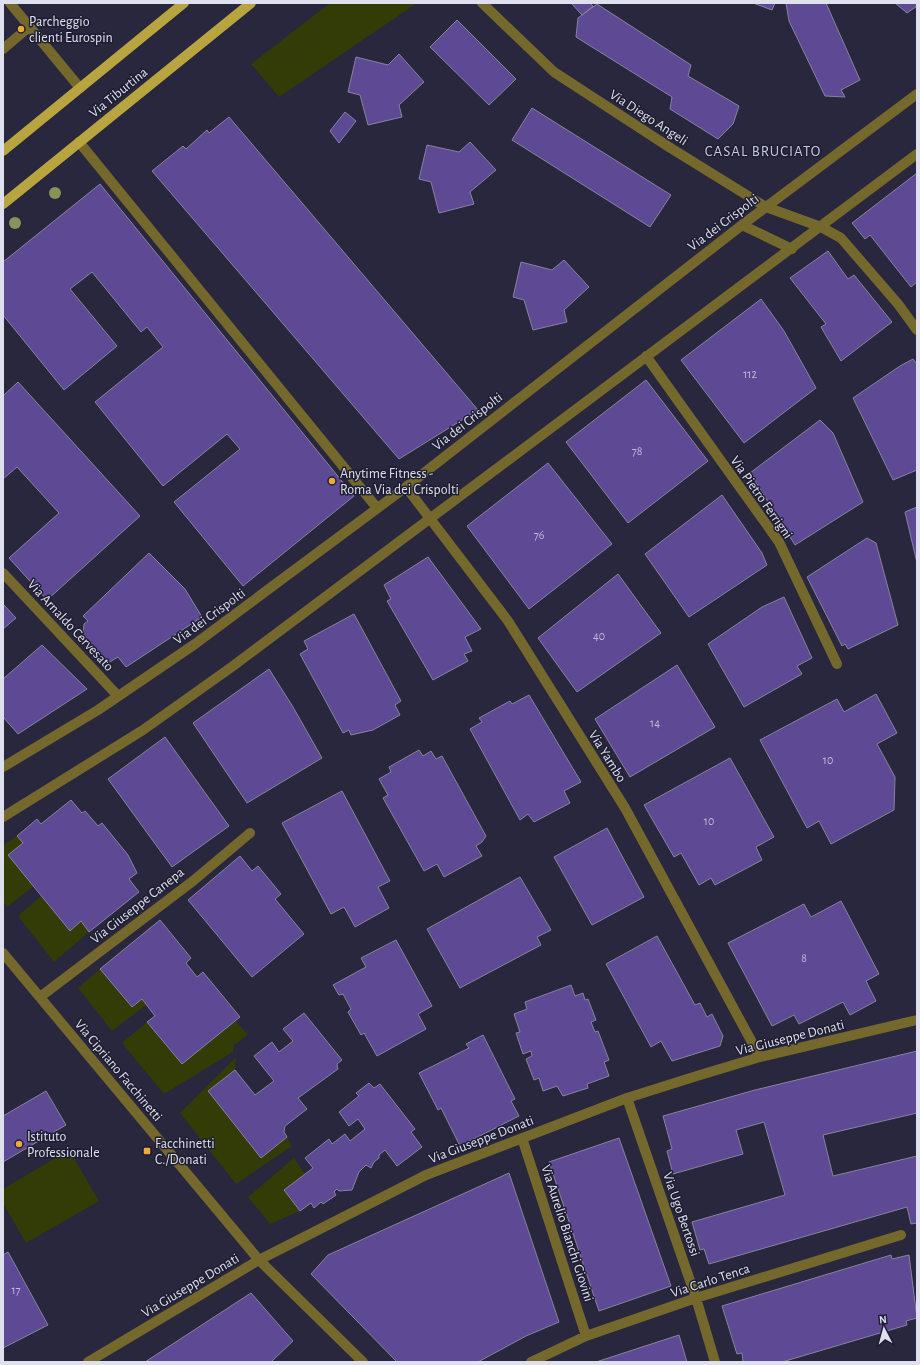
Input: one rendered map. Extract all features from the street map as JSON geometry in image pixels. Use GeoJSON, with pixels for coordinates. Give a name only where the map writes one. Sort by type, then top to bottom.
{"type":"FeatureCollection","features":[{"type":"Feature","properties":{"kind":"main road","name":"Via Tiburtina"},"geometry":{"type":"LineString","coordinates":[[3,151],[184,3]]}},
{"type":"Feature","properties":{"kind":"main road","name":"Via Tiburtina"},"geometry":{"type":"LineString","coordinates":[[3,204],[251,3]]}},
{"type":"Feature","properties":{"kind":"street"},"geometry":{"type":"LineString","coordinates":[[10,3],[80,88]]}},
{"type":"Feature","properties":{"kind":"street","name":"Via Diego Angeli"},"geometry":{"type":"LineString","coordinates":[[482,3],[554,72],[669,148],[766,207],[821,227],[841,238],[850,247],[917,330]]}},
{"type":"Feature","properties":{"kind":"street"},"geometry":{"type":"LineString","coordinates":[[3,49],[29,27]]}},
{"type":"Feature","properties":{"kind":"street","name":"Via dei Crispolti"},"geometry":{"type":"LineString","coordinates":[[3,767],[118,696],[195,644],[406,486],[742,225],[917,94]]}},
{"type":"Feature","properties":{"kind":"street"},"geometry":{"type":"LineString","coordinates":[[79,142],[377,508]]}},
{"type":"Feature","properties":{"kind":"street"},"geometry":{"type":"LineString","coordinates":[[3,816],[143,730],[233,666],[917,154]]}},
{"type":"Feature","properties":{"kind":"street"},"geometry":{"type":"LineString","coordinates":[[742,225],[792,249]]}},
{"type":"Feature","properties":{"kind":"street","name":"Via Pietro Ferrigni"},"geometry":{"type":"LineString","coordinates":[[646,356],[778,542],[837,664]]}},
{"type":"Feature","properties":{"kind":"street","name":"Via Yambo"},"geometry":{"type":"LineString","coordinates":[[406,486],[508,621],[625,808],[760,1057]]}},
{"type":"Feature","properties":{"kind":"street","name":"Via Arnaldo Cervesato"},"geometry":{"type":"LineString","coordinates":[[3,573],[118,696]]}},
{"type":"Feature","properties":{"kind":"street","name":"Via Giuseppe Canepa"},"geometry":{"type":"LineString","coordinates":[[40,997],[193,881],[250,833]]}},
{"type":"Feature","properties":{"kind":"street","name":"Via Cipriano Facchinetti"},"geometry":{"type":"LineString","coordinates":[[3,953],[259,1260],[363,1362]]}},
{"type":"Feature","properties":{"kind":"street","name":"Via Giuseppe Donati"},"geometry":{"type":"LineString","coordinates":[[88,1362],[104,1358],[259,1260],[426,1175],[627,1098],[760,1057],[917,1020]]}},
{"type":"Feature","properties":{"kind":"street","name":"Via Ugo Bertossi"},"geometry":{"type":"LineString","coordinates":[[627,1098],[696,1298],[716,1362]]}},
{"type":"Feature","properties":{"kind":"street","name":"Via Aurelio Bianchi Giovini"},"geometry":{"type":"LineString","coordinates":[[522,1138],[586,1336]]}},
{"type":"Feature","properties":{"kind":"street","name":"Via Carlo Tenca"},"geometry":{"type":"LineString","coordinates":[[531,1362],[586,1336],[696,1298],[901,1235]]}},
{"type":"Feature","properties":{"kind":"green space"},"geometry":{"type":"Polygon","coordinates":[[[330,3],[417,3],[279,97],[251,64],[330,3]]]}},
{"type":"Feature","properties":{"kind":"green space"},"geometry":{"type":"Polygon","coordinates":[[[17,836],[23,843],[34,886],[7,907],[3,901],[3,845],[17,836]]]}},
{"type":"Feature","properties":{"kind":"green space"},"geometry":{"type":"Polygon","coordinates":[[[41,896],[70,931],[81,921],[89,932],[54,962],[18,916],[41,896]]]}},
{"type":"Feature","properties":{"kind":"green space"},"geometry":{"type":"Polygon","coordinates":[[[100,969],[132,1007],[142,999],[146,1005],[112,1031],[78,988],[100,969]]]}},
{"type":"Feature","properties":{"kind":"green space"},"geometry":{"type":"Polygon","coordinates":[[[236,1021],[248,1035],[234,1045],[233,1052],[164,1094],[122,1043],[147,1022],[182,1064],[236,1021]]]}},
{"type":"Feature","properties":{"kind":"green space"},"geometry":{"type":"Polygon","coordinates":[[[236,1057],[235,1070],[208,1091],[260,1157],[287,1137],[292,1146],[236,1184],[180,1113],[236,1057]]]}},
{"type":"Feature","properties":{"kind":"green space"},"geometry":{"type":"Polygon","coordinates":[[[69,1150],[99,1201],[26,1243],[3,1203],[3,1189],[69,1150]]]}},
{"type":"Feature","properties":{"kind":"green space"},"geometry":{"type":"Polygon","coordinates":[[[294,1158],[305,1174],[284,1190],[300,1211],[270,1224],[248,1197],[294,1158]]]}},
{"type":"Feature","properties":{"kind":"building"},"geometry":{"type":"Polygon","coordinates":[[[571,3],[590,3],[593,6],[582,15],[571,3]]]}},
{"type":"Feature","properties":{"kind":"building"},"geometry":{"type":"Polygon","coordinates":[[[753,3],[775,3],[772,10],[753,3]]]}},
{"type":"Feature","properties":{"kind":"building"},"geometry":{"type":"Polygon","coordinates":[[[786,3],[826,3],[860,80],[841,90],[845,97],[825,96],[789,21],[786,3]]]}},
{"type":"Feature","properties":{"kind":"building"},"geometry":{"type":"Polygon","coordinates":[[[895,3],[917,3],[917,6],[907,13],[895,3]]]}},
{"type":"Feature","properties":{"kind":"building"},"geometry":{"type":"Polygon","coordinates":[[[597,4],[691,65],[688,76],[739,106],[733,124],[718,139],[670,109],[672,97],[576,37],[578,18],[597,4]]]}},
{"type":"Feature","properties":{"kind":"building"},"geometry":{"type":"Polygon","coordinates":[[[457,20],[516,79],[489,105],[430,47],[457,20]]]}},
{"type":"Feature","properties":{"kind":"building"},"geometry":{"type":"Polygon","coordinates":[[[399,54],[424,82],[399,105],[402,117],[368,125],[360,95],[348,92],[356,57],[388,65],[399,54]]]}},
{"type":"Feature","properties":{"kind":"building"},"geometry":{"type":"Polygon","coordinates":[[[532,108],[671,195],[650,227],[512,140],[532,108]]]}},
{"type":"Feature","properties":{"kind":"building"},"geometry":{"type":"Polygon","coordinates":[[[345,112],[356,121],[339,143],[330,131],[345,112]]]}},
{"type":"Feature","properties":{"kind":"building"},"geometry":{"type":"Polygon","coordinates":[[[229,117],[478,410],[399,459],[152,171],[183,146],[186,149],[207,130],[209,133],[229,117]]]}},
{"type":"Feature","properties":{"kind":"building"},"geometry":{"type":"Polygon","coordinates":[[[470,142],[496,170],[470,192],[474,204],[439,213],[431,182],[419,179],[427,145],[459,152],[470,142]]]}},
{"type":"Feature","properties":{"kind":"building"},"geometry":{"type":"Polygon","coordinates":[[[917,173],[917,282],[911,287],[870,235],[865,239],[852,223],[917,173]]]}},
{"type":"Feature","properties":{"kind":"building"},"geometry":{"type":"Polygon","coordinates":[[[100,184],[354,496],[243,586],[174,502],[240,449],[227,434],[163,486],[95,402],[163,347],[147,327],[141,332],[92,272],[70,289],[117,346],[64,390],[3,315],[3,262],[100,184]]]}},
{"type":"Feature","properties":{"kind":"building"},"geometry":{"type":"Polygon","coordinates":[[[828,251],[848,279],[854,275],[892,322],[841,361],[821,327],[826,324],[790,278],[828,251]]]}},
{"type":"Feature","properties":{"kind":"building"},"geometry":{"type":"Polygon","coordinates":[[[564,260],[589,287],[564,310],[567,322],[533,330],[524,300],[513,297],[521,262],[552,270],[564,260]]]}},
{"type":"Feature","properties":{"kind":"building"},"geometry":{"type":"Polygon","coordinates":[[[761,299],[784,331],[816,388],[744,443],[681,360],[761,299]]]}},
{"type":"Feature","properties":{"kind":"building"},"geometry":{"type":"Polygon","coordinates":[[[913,359],[917,364],[917,470],[893,480],[853,398],[900,366],[913,359]]]}},
{"type":"Feature","properties":{"kind":"building"},"geometry":{"type":"Polygon","coordinates":[[[646,380],[708,461],[628,523],[566,442],[646,380]]]}},
{"type":"Feature","properties":{"kind":"building"},"geometry":{"type":"Polygon","coordinates":[[[18,382],[140,516],[47,600],[9,558],[59,513],[17,467],[3,479],[3,396],[18,382]]]}},
{"type":"Feature","properties":{"kind":"building"},"geometry":{"type":"Polygon","coordinates":[[[820,420],[833,433],[863,502],[795,545],[750,473],[820,420]]]}},
{"type":"Feature","properties":{"kind":"building"},"geometry":{"type":"Polygon","coordinates":[[[548,463],[612,544],[529,609],[467,526],[548,463]]]}},
{"type":"Feature","properties":{"kind":"building"},"geometry":{"type":"Polygon","coordinates":[[[722,495],[762,553],[767,565],[689,617],[645,554],[722,495]]]}},
{"type":"Feature","properties":{"kind":"building"},"geometry":{"type":"Polygon","coordinates":[[[917,507],[917,563],[905,512],[917,507]]]}},
{"type":"Feature","properties":{"kind":"building"},"geometry":{"type":"Polygon","coordinates":[[[867,538],[876,543],[898,625],[848,649],[845,644],[842,646],[807,577],[867,538]]]}},
{"type":"Feature","properties":{"kind":"building"},"geometry":{"type":"Polygon","coordinates":[[[149,553],[185,589],[202,617],[126,667],[118,657],[108,663],[83,635],[84,624],[88,621],[83,616],[149,553]]]}},
{"type":"Feature","properties":{"kind":"building"},"geometry":{"type":"Polygon","coordinates":[[[428,557],[481,629],[465,637],[472,651],[464,654],[468,661],[433,680],[387,601],[391,599],[384,585],[428,557]]]}},
{"type":"Feature","properties":{"kind":"building"},"geometry":{"type":"Polygon","coordinates":[[[618,574],[661,633],[577,692],[538,638],[618,574]]]}},
{"type":"Feature","properties":{"kind":"building"},"geometry":{"type":"Polygon","coordinates":[[[784,597],[812,658],[797,666],[802,674],[744,707],[708,644],[762,607],[784,597]]]}},
{"type":"Feature","properties":{"kind":"building"},"geometry":{"type":"Polygon","coordinates":[[[3,604],[16,618],[3,629],[3,604]]]}},
{"type":"Feature","properties":{"kind":"building"},"geometry":{"type":"Polygon","coordinates":[[[354,614],[401,701],[395,705],[400,715],[373,730],[351,735],[349,730],[343,733],[300,654],[308,649],[304,641],[354,614]]]}},
{"type":"Feature","properties":{"kind":"building"},"geometry":{"type":"Polygon","coordinates":[[[42,645],[87,689],[18,734],[3,717],[3,679],[42,645]]]}},
{"type":"Feature","properties":{"kind":"building"},"geometry":{"type":"Polygon","coordinates":[[[677,665],[715,727],[630,777],[595,719],[677,665]]]}},
{"type":"Feature","properties":{"kind":"building"},"geometry":{"type":"Polygon","coordinates":[[[269,669],[322,758],[247,803],[193,723],[269,669]]]}},
{"type":"Feature","properties":{"kind":"building"},"geometry":{"type":"Polygon","coordinates":[[[876,694],[897,733],[877,744],[895,777],[894,810],[831,844],[819,821],[807,828],[760,740],[837,699],[844,712],[876,694]]]}},
{"type":"Feature","properties":{"kind":"building"},"geometry":{"type":"Polygon","coordinates":[[[529,695],[581,782],[564,791],[570,803],[534,822],[528,814],[520,820],[470,729],[482,722],[479,718],[510,701],[512,704],[529,695]]]}},
{"type":"Feature","properties":{"kind":"building"},"geometry":{"type":"Polygon","coordinates":[[[165,737],[229,826],[172,867],[108,779],[165,737]]]}},
{"type":"Feature","properties":{"kind":"building"},"geometry":{"type":"Polygon","coordinates":[[[419,750],[423,756],[431,751],[436,759],[442,756],[486,836],[482,842],[476,846],[482,856],[444,877],[437,864],[424,871],[383,798],[388,795],[379,779],[391,772],[389,767],[419,750]]]}},
{"type":"Feature","properties":{"kind":"building"},"geometry":{"type":"Polygon","coordinates":[[[730,758],[774,837],[756,847],[762,860],[715,885],[711,878],[699,885],[681,853],[674,857],[644,805],[730,758]]]}},
{"type":"Feature","properties":{"kind":"building"},"geometry":{"type":"Polygon","coordinates":[[[342,791],[390,881],[378,887],[389,908],[355,927],[344,907],[331,914],[282,823],[342,791]]]}},
{"type":"Feature","properties":{"kind":"building"},"geometry":{"type":"Polygon","coordinates":[[[71,800],[82,813],[85,811],[98,826],[102,823],[128,855],[137,873],[129,879],[139,892],[89,932],[81,921],[70,931],[8,855],[23,843],[17,836],[37,819],[41,824],[71,800]]]}},
{"type":"Feature","properties":{"kind":"building"},"geometry":{"type":"Polygon","coordinates":[[[607,828],[644,897],[592,925],[554,857],[607,828]]]}},
{"type":"Feature","properties":{"kind":"building"},"geometry":{"type":"Polygon","coordinates":[[[240,856],[252,871],[258,866],[281,894],[275,899],[304,934],[252,977],[188,900],[240,856]]]}},
{"type":"Feature","properties":{"kind":"building"},"geometry":{"type":"Polygon","coordinates":[[[520,877],[551,930],[537,937],[541,945],[460,988],[427,929],[520,877]]]}},
{"type":"Feature","properties":{"kind":"building"},"geometry":{"type":"Polygon","coordinates":[[[841,901],[879,974],[866,981],[876,1001],[850,1015],[843,1002],[799,1024],[794,1015],[772,1026],[728,943],[804,904],[811,917],[841,901]]]}},
{"type":"Feature","properties":{"kind":"building"},"geometry":{"type":"Polygon","coordinates":[[[160,920],[191,958],[186,963],[197,977],[203,972],[240,1017],[182,1064],[147,1022],[155,1016],[142,999],[132,1007],[100,969],[160,920]]]}},
{"type":"Feature","properties":{"kind":"building"},"geometry":{"type":"Polygon","coordinates":[[[657,936],[695,1005],[700,1003],[707,1017],[712,1014],[723,1036],[720,1046],[672,1061],[661,1041],[651,1047],[606,964],[657,936]]]}},
{"type":"Feature","properties":{"kind":"building"},"geometry":{"type":"Polygon","coordinates":[[[396,940],[432,1006],[418,1014],[426,1029],[377,1056],[364,1033],[361,1035],[348,1012],[351,1009],[343,994],[339,995],[333,985],[366,967],[361,958],[396,940]]]}},
{"type":"Feature","properties":{"kind":"building"},"geometry":{"type":"Polygon","coordinates":[[[571,985],[575,996],[583,993],[585,1000],[588,999],[596,1020],[591,1022],[595,1032],[598,1031],[609,1060],[604,1062],[609,1076],[587,1084],[588,1088],[563,1096],[557,1086],[543,1091],[539,1078],[534,1080],[526,1059],[532,1056],[531,1051],[523,1054],[516,1033],[520,1032],[514,1014],[527,1009],[525,1002],[571,985]]]}},
{"type":"Feature","properties":{"kind":"building"},"geometry":{"type":"Polygon","coordinates":[[[304,1013],[342,1060],[337,1064],[338,1069],[298,1098],[307,1109],[285,1126],[284,1132],[287,1137],[261,1158],[208,1091],[235,1070],[255,1095],[274,1081],[254,1056],[272,1042],[279,1052],[293,1041],[283,1029],[304,1013]]]}},
{"type":"Feature","properties":{"kind":"building"},"geometry":{"type":"Polygon","coordinates":[[[483,1035],[515,1099],[511,1101],[519,1116],[460,1146],[441,1108],[438,1110],[419,1073],[469,1048],[466,1044],[483,1035]]]}},
{"type":"Feature","properties":{"kind":"building"},"geometry":{"type":"Polygon","coordinates":[[[917,1051],[917,1113],[823,1135],[833,1176],[917,1156],[917,1223],[911,1224],[907,1207],[709,1264],[704,1249],[700,1250],[692,1222],[785,1195],[764,1122],[736,1130],[743,1154],[673,1174],[667,1151],[672,1149],[663,1116],[755,1090],[917,1051]]]}},
{"type":"Feature","properties":{"kind":"building"},"geometry":{"type":"Polygon","coordinates":[[[369,1083],[374,1088],[380,1084],[415,1129],[411,1132],[422,1147],[397,1166],[385,1150],[379,1155],[379,1158],[374,1162],[371,1168],[366,1165],[359,1172],[352,1190],[339,1191],[337,1189],[334,1192],[336,1195],[323,1204],[321,1202],[314,1208],[311,1203],[300,1211],[284,1190],[313,1168],[305,1158],[329,1139],[332,1144],[345,1134],[350,1141],[365,1129],[358,1119],[349,1126],[339,1112],[359,1096],[356,1093],[369,1083]]]}},
{"type":"Feature","properties":{"kind":"building","name":"Istituto Professionale"},"geometry":{"type":"Polygon","coordinates":[[[46,1091],[66,1125],[3,1162],[3,1116],[46,1091]]]}},
{"type":"Feature","properties":{"kind":"building"},"geometry":{"type":"Polygon","coordinates":[[[619,1138],[671,1286],[599,1311],[549,1162],[619,1138]]]}},
{"type":"Feature","properties":{"kind":"building"},"geometry":{"type":"Polygon","coordinates":[[[509,1173],[559,1322],[526,1336],[478,1362],[397,1362],[311,1274],[328,1255],[509,1173]]]}},
{"type":"Feature","properties":{"kind":"building"},"geometry":{"type":"Polygon","coordinates":[[[8,1252],[48,1325],[3,1348],[3,1255],[8,1252]]]}},
{"type":"Feature","properties":{"kind":"building"},"geometry":{"type":"Polygon","coordinates":[[[891,1255],[892,1259],[909,1255],[917,1318],[906,1321],[907,1325],[782,1362],[743,1362],[742,1353],[737,1354],[722,1306],[891,1255]]]}},
{"type":"Feature","properties":{"kind":"building"},"geometry":{"type":"Polygon","coordinates":[[[251,1293],[293,1341],[271,1362],[145,1362],[251,1293]]]}},
{"type":"Feature","properties":{"kind":"building"},"geometry":{"type":"Polygon","coordinates":[[[679,1335],[687,1362],[596,1362],[679,1335]]]}},
{"type":"Feature","properties":{"kind":"place","name":"Parcheggio clienti Eurospin"},"geometry":{"type":"Point","coordinates":[21,29]}},
{"type":"Feature","properties":{"kind":"place","name":"Anytime Fitness - Roma Via dei Crispolti"},"geometry":{"type":"Point","coordinates":[332,481]}},
{"type":"Feature","properties":{"kind":"place","name":"Istituto Professionale"},"geometry":{"type":"Point","coordinates":[19,1144]}},
{"type":"Feature","properties":{"kind":"place","name":"Facchinetti C./Donati"},"geometry":{"type":"Point","coordinates":[147,1151]}},
{"type":"Feature","properties":{"kind":"district","name":"CASAL BRUCIATO"},"geometry":{"type":"Point","coordinates":[763,151]}}]}
